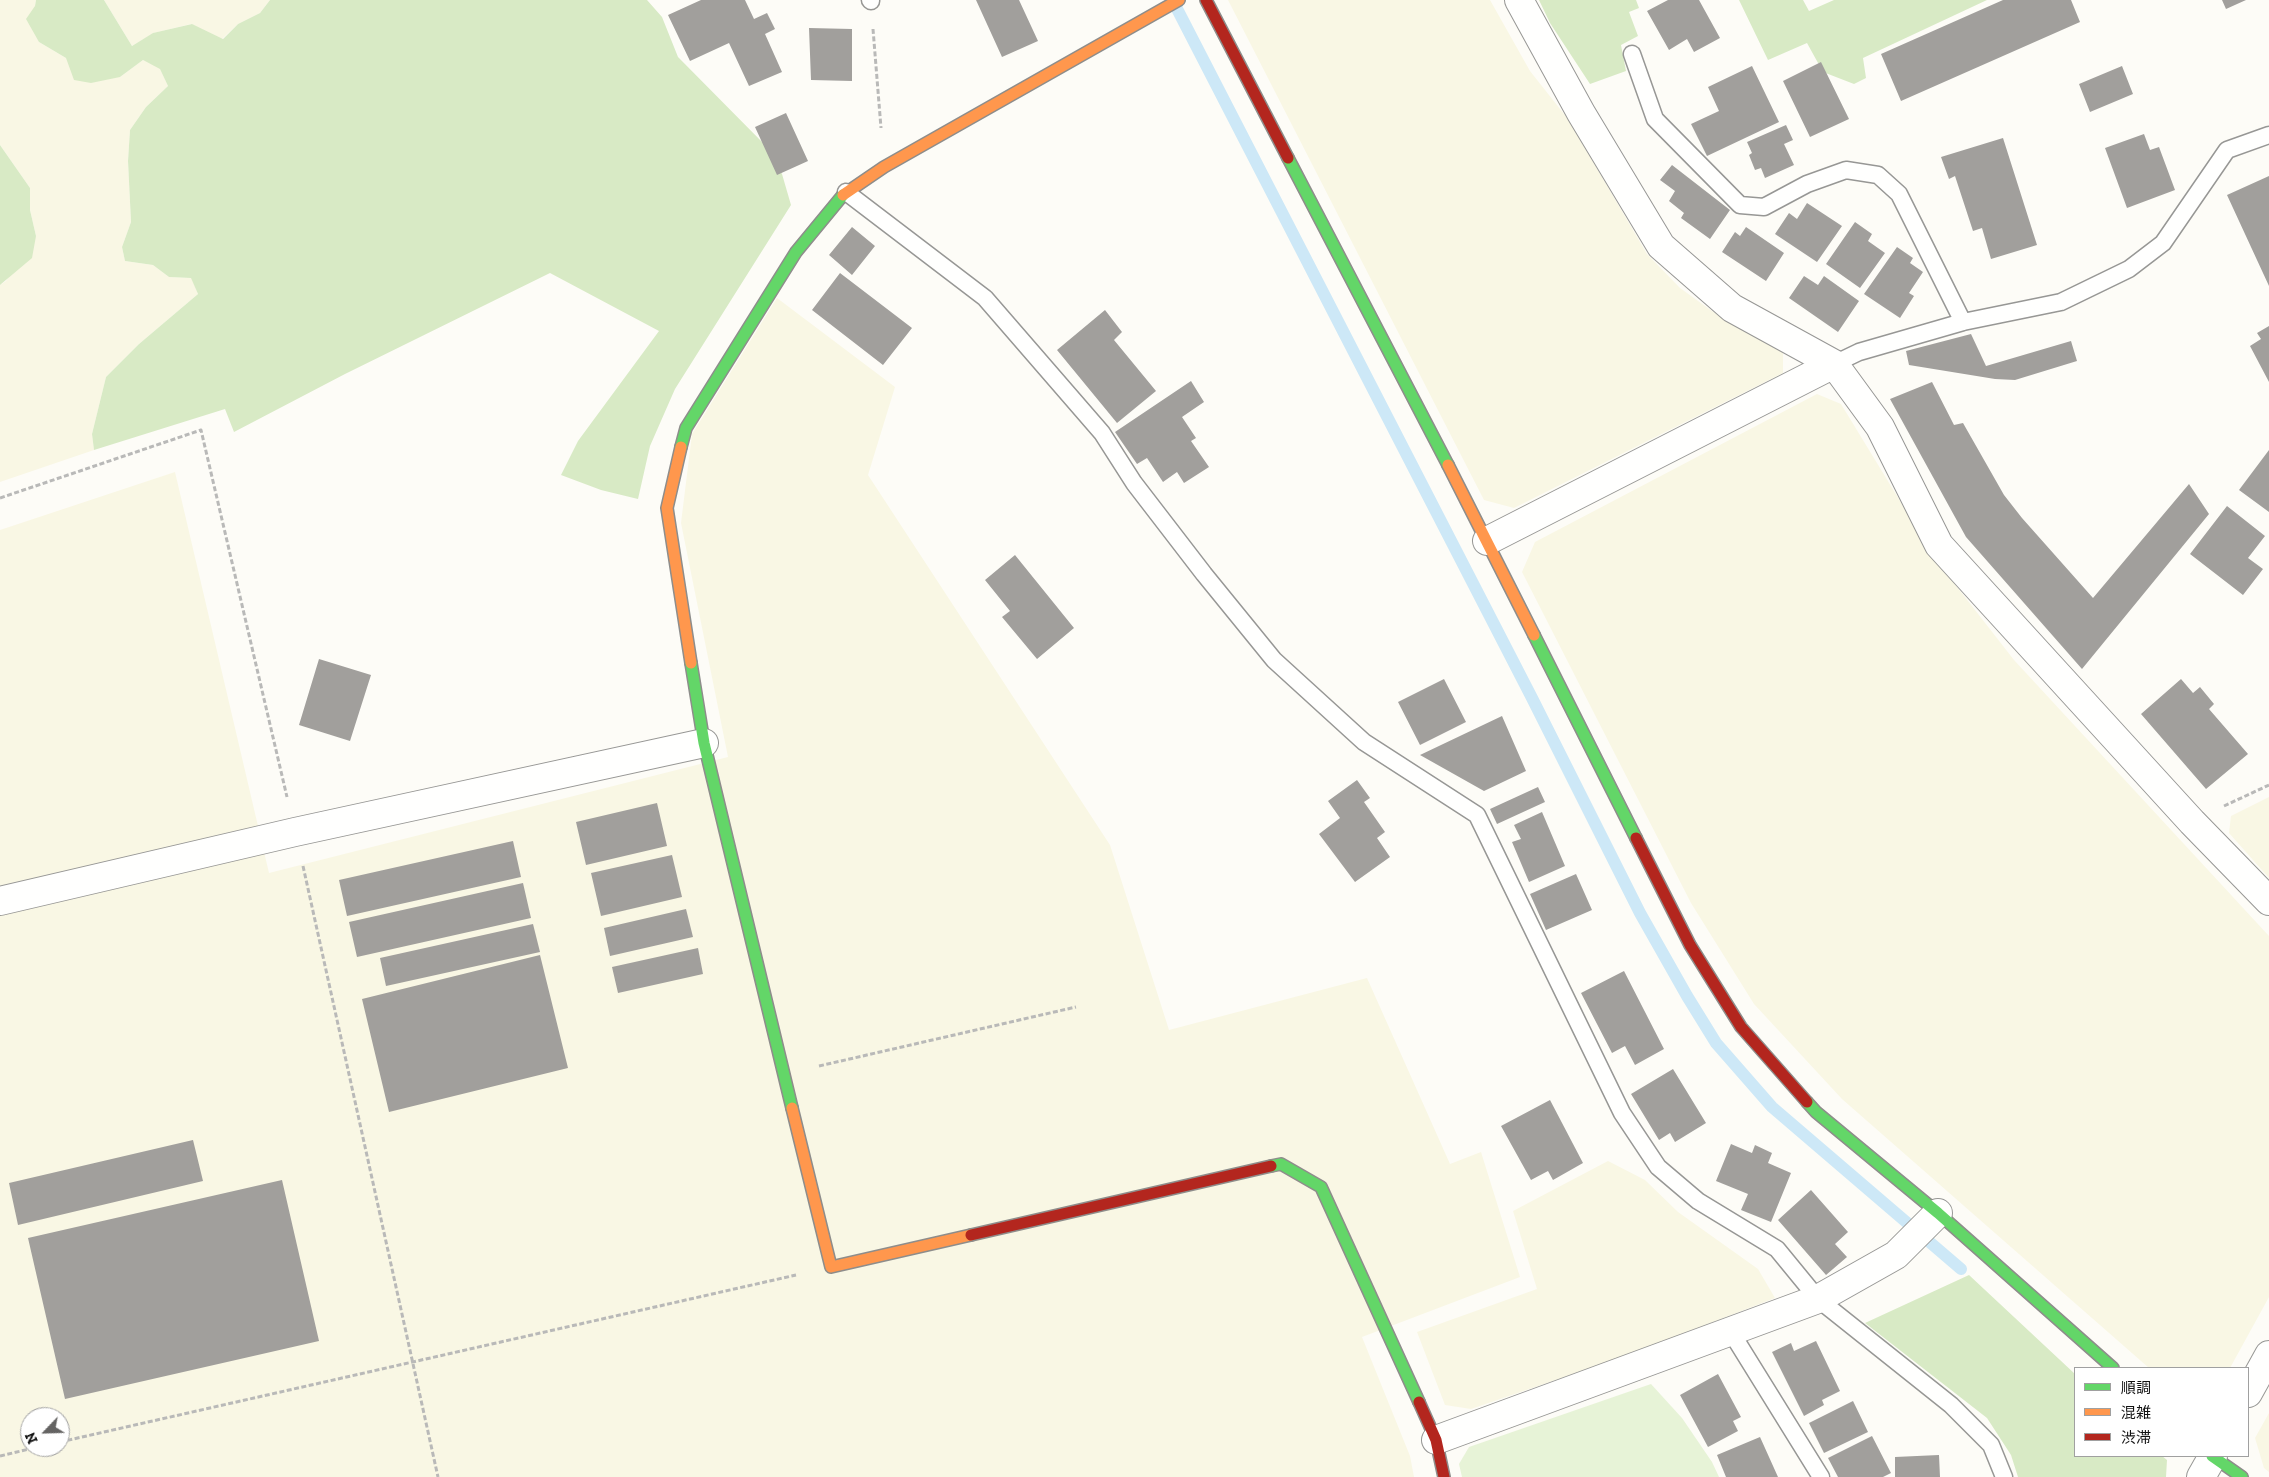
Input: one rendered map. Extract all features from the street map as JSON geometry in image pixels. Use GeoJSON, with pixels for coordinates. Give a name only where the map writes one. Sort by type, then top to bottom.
{"type":"FeatureCollection","features":[{"type":"Feature","properties":{"kind":"street"},"geometry":{"type":"LineString","coordinates":[[1179,0],[884,167],[846,192],[796,252],[686,428],[667,508],[704,743],[831,1267],[1281,1164],[1321,1186],[1436,1440],[1444,1477]]}},
{"type":"Feature","properties":{"kind":"street"},"geometry":{"type":"LineString","coordinates":[[1206,0],[1487,541],[1690,944],[1741,1027],[1816,1112],[1938,1213],[2112,1367]]}},
{"type":"Feature","properties":{"kind":"street"},"geometry":{"type":"LineString","coordinates":[[1519,0],[1580,113],[1661,246],[1732,308],[1834,364],[1880,428],[1939,545],[2192,822],[2269,902]]}},
{"type":"Feature","properties":{"kind":"street"},"geometry":{"type":"LineString","coordinates":[[1487,541],[1834,364]]}},
{"type":"Feature","properties":{"kind":"street"},"geometry":{"type":"LineString","coordinates":[[0,901],[295,832],[704,743]]}},
{"type":"Feature","properties":{"kind":"street"},"geometry":{"type":"LineString","coordinates":[[1436,1440],[1818,1299],[1896,1255],[1938,1213]]}},
{"type":"Feature","properties":{"kind":"street"},"geometry":{"type":"LineString","coordinates":[[2249,1391],[2269,1355]]}},
{"type":"Feature","properties":{"kind":"street"},"geometry":{"type":"LineString","coordinates":[[2210,1461],[2242,1477]]}},
{"type":"Feature","properties":{"kind":"lane"},"geometry":{"type":"LineString","coordinates":[[1632,54],[1655,119],[1740,205],[1764,207],[1807,184],[1846,170],[1878,175],[1899,194],[1963,322]]}},
{"type":"Feature","properties":{"kind":"lane"},"geometry":{"type":"LineString","coordinates":[[1834,364],[1859,352],[1963,322],[2061,302],[2129,269],[2163,243],[2227,150],[2269,135]]}},
{"type":"Feature","properties":{"kind":"lane"},"geometry":{"type":"LineString","coordinates":[[846,192],[985,298],[1102,433],[1134,483],[1204,574],[1274,660],[1364,742],[1477,816],[1622,1113],[1658,1167],[1698,1201],[1777,1249],[1818,1299],[1951,1405],[1991,1445],[2004,1477]]}},
{"type":"Feature","properties":{"kind":"lane"},"geometry":{"type":"LineString","coordinates":[[1731,1332],[1821,1477]]}},
{"type":"Feature","properties":{"kind":"path"},"geometry":{"type":"LineString","coordinates":[[871,1],[884,167]]}},
{"type":"Feature","properties":{"kind":"path"},"geometry":{"type":"LineString","coordinates":[[0,498],[201,430],[295,832],[438,1477]]}},
{"type":"Feature","properties":{"kind":"path"},"geometry":{"type":"LineString","coordinates":[[2192,822],[2269,785]]}},
{"type":"Feature","properties":{"kind":"path"},"geometry":{"type":"LineString","coordinates":[[784,1074],[1076,1007]]}},
{"type":"Feature","properties":{"kind":"path"},"geometry":{"type":"LineString","coordinates":[[70,1440],[831,1267]]}},
{"type":"Feature","properties":{"kind":"path"},"geometry":{"type":"LineString","coordinates":[[0,1456],[20,1451]]}},
{"type":"Feature","properties":{"kind":"shaded area"},"geometry":{"type":"Polygon","coordinates":[[[0,0],[36,0],[39,42],[66,58],[120,77],[143,60],[160,68],[168,86],[146,107],[130,130],[128,161],[131,222],[122,247],[125,261],[153,265],[169,277],[192,278],[198,294],[139,344],[106,377],[92,434],[94,450],[0,482],[0,285],[6,281],[36,236],[30,210],[30,188],[0,145],[0,0]]]}},
{"type":"Feature","properties":{"kind":"shaded area"},"geometry":{"type":"Polygon","coordinates":[[[104,0],[270,0],[260,13],[238,24],[222,39],[191,24],[154,33],[132,46],[104,0]]]}},
{"type":"Feature","properties":{"kind":"shaded area"},"geometry":{"type":"Polygon","coordinates":[[[1228,0],[1490,0],[1530,71],[1568,119],[1647,254],[1680,288],[1712,311],[1783,352],[1783,373],[1514,508],[1484,500],[1228,0]]]}},
{"type":"Feature","properties":{"kind":"shaded area"},"geometry":{"type":"Polygon","coordinates":[[[777,298],[895,387],[868,475],[1110,845],[1169,1030],[1367,978],[1450,1164],[1481,1152],[1520,1277],[1362,1337],[1410,1456],[1414,1477],[0,1477],[0,530],[175,472],[269,873],[728,757],[681,523],[692,434],[777,298]]]}},
{"type":"Feature","properties":{"kind":"shaded area"},"geometry":{"type":"Polygon","coordinates":[[[1817,394],[1841,404],[1936,560],[2014,660],[2269,936],[2269,1297],[2231,1367],[2148,1367],[1842,1099],[1754,1004],[1691,903],[1522,572],[1535,542],[1817,394]]]}},
{"type":"Feature","properties":{"kind":"shaded area"},"geometry":{"type":"Polygon","coordinates":[[[2269,797],[2269,878],[2229,833],[2231,816],[2269,797]]]}},
{"type":"Feature","properties":{"kind":"shaded area"},"geometry":{"type":"Polygon","coordinates":[[[1608,1161],[1645,1180],[1678,1212],[1758,1269],[1775,1298],[1620,1358],[1471,1409],[1445,1405],[1417,1332],[1537,1289],[1513,1211],[1608,1161]]]}},
{"type":"Feature","properties":{"kind":"shaded area"},"geometry":{"type":"Polygon","coordinates":[[[2269,1413],[2269,1472],[2264,1468],[2255,1438],[2269,1413]]]}},
{"type":"Feature","properties":{"kind":"green space"},"geometry":{"type":"Polygon","coordinates":[[[36,0],[104,0],[132,46],[153,33],[192,24],[223,39],[238,24],[260,13],[270,0],[647,0],[662,17],[678,57],[769,149],[782,174],[791,205],[675,389],[650,446],[638,499],[601,490],[561,475],[578,441],[659,331],[550,273],[345,374],[234,432],[225,409],[94,450],[92,434],[106,377],[139,344],[198,294],[191,278],[169,277],[153,265],[125,261],[122,247],[131,222],[128,161],[130,130],[146,107],[168,86],[160,69],[143,60],[120,77],[91,83],[74,80],[66,58],[39,42],[26,19],[35,6],[36,0]]]}},
{"type":"Feature","properties":{"kind":"green space"},"geometry":{"type":"Polygon","coordinates":[[[1539,0],[1636,0],[1639,8],[1629,12],[1638,36],[1621,45],[1626,71],[1590,84],[1550,23],[1539,0]]]}},
{"type":"Feature","properties":{"kind":"green space"},"geometry":{"type":"Polygon","coordinates":[[[1739,0],[1803,0],[1809,11],[1834,0],[1987,0],[1863,58],[1866,78],[1854,84],[1823,72],[1807,43],[1768,60],[1739,0]]]}},
{"type":"Feature","properties":{"kind":"green space"},"geometry":{"type":"Polygon","coordinates":[[[0,145],[30,188],[30,210],[36,236],[32,258],[0,285],[0,145]]]}},
{"type":"Feature","properties":{"kind":"green space"},"geometry":{"type":"Polygon","coordinates":[[[1969,1275],[2074,1373],[2074,1457],[2163,1457],[2167,1460],[2166,1477],[2018,1477],[2011,1455],[1987,1418],[1865,1323],[1969,1275]]]}},
{"type":"Feature","properties":{"kind":"green space"},"geometry":{"type":"Polygon","coordinates":[[[1651,1384],[1682,1418],[1712,1462],[1719,1477],[1462,1477],[1459,1464],[1469,1447],[1651,1384]]]}},
{"type":"Feature","properties":{"kind":"building"},"geometry":{"type":"Polygon","coordinates":[[[701,0],[745,0],[754,19],[767,13],[775,29],[765,34],[782,72],[749,86],[729,43],[690,61],[668,15],[701,0]]]}},
{"type":"Feature","properties":{"kind":"building"},"geometry":{"type":"Polygon","coordinates":[[[976,0],[1019,0],[1038,41],[1002,57],[976,0]]]}},
{"type":"Feature","properties":{"kind":"building"},"geometry":{"type":"Polygon","coordinates":[[[1668,0],[1699,0],[1720,38],[1694,52],[1687,39],[1669,50],[1647,11],[1668,0]]]}},
{"type":"Feature","properties":{"kind":"building"},"geometry":{"type":"Polygon","coordinates":[[[2003,0],[2071,0],[2080,22],[1901,101],[1881,54],[2003,0]]]}},
{"type":"Feature","properties":{"kind":"building"},"geometry":{"type":"Polygon","coordinates":[[[2222,0],[2246,0],[2226,9],[2222,0]]]}},
{"type":"Feature","properties":{"kind":"building"},"geometry":{"type":"Polygon","coordinates":[[[809,28],[852,29],[852,81],[811,80],[809,28]]]}},
{"type":"Feature","properties":{"kind":"building"},"geometry":{"type":"Polygon","coordinates":[[[1821,62],[1849,119],[1810,137],[1783,81],[1821,62]]]}},
{"type":"Feature","properties":{"kind":"building"},"geometry":{"type":"Polygon","coordinates":[[[1752,66],[1779,122],[1707,156],[1691,124],[1719,111],[1708,87],[1752,66]]]}},
{"type":"Feature","properties":{"kind":"building"},"geometry":{"type":"Polygon","coordinates":[[[2122,66],[2133,94],[2090,112],[2079,84],[2122,66]]]}},
{"type":"Feature","properties":{"kind":"building"},"geometry":{"type":"Polygon","coordinates":[[[786,113],[808,161],[777,175],[755,127],[786,113]]]}},
{"type":"Feature","properties":{"kind":"building"},"geometry":{"type":"Polygon","coordinates":[[[1786,125],[1793,140],[1784,144],[1794,165],[1765,178],[1761,168],[1755,170],[1749,155],[1752,153],[1747,142],[1786,125]]]}},
{"type":"Feature","properties":{"kind":"building"},"geometry":{"type":"Polygon","coordinates":[[[2144,134],[2150,150],[2159,147],[2175,190],[2127,208],[2105,148],[2144,134]]]}},
{"type":"Feature","properties":{"kind":"building"},"geometry":{"type":"Polygon","coordinates":[[[2003,138],[2037,245],[1991,259],[1982,228],[1973,231],[1955,176],[1949,179],[1941,157],[2003,138]]]}},
{"type":"Feature","properties":{"kind":"building"},"geometry":{"type":"Polygon","coordinates":[[[1672,165],[1730,210],[1710,239],[1681,218],[1684,213],[1669,201],[1675,191],[1660,180],[1672,165]]]}},
{"type":"Feature","properties":{"kind":"building"},"geometry":{"type":"Polygon","coordinates":[[[2269,176],[2269,286],[2227,195],[2269,176]]]}},
{"type":"Feature","properties":{"kind":"building"},"geometry":{"type":"Polygon","coordinates":[[[1807,203],[1842,226],[1817,262],[1775,234],[1789,213],[1797,219],[1807,203]]]}},
{"type":"Feature","properties":{"kind":"building"},"geometry":{"type":"Polygon","coordinates":[[[1855,222],[1872,234],[1868,241],[1885,253],[1860,288],[1826,264],[1855,222]]]}},
{"type":"Feature","properties":{"kind":"building"},"geometry":{"type":"Polygon","coordinates":[[[852,227],[875,246],[852,275],[829,255],[852,227]]]}},
{"type":"Feature","properties":{"kind":"building"},"geometry":{"type":"Polygon","coordinates":[[[1746,227],[1784,253],[1766,281],[1722,252],[1735,232],[1740,236],[1746,227]]]}},
{"type":"Feature","properties":{"kind":"building"},"geometry":{"type":"Polygon","coordinates":[[[1897,247],[1913,258],[1910,263],[1923,272],[1909,293],[1914,296],[1900,318],[1864,294],[1897,247]]]}},
{"type":"Feature","properties":{"kind":"building"},"geometry":{"type":"Polygon","coordinates":[[[840,273],[912,328],[883,365],[812,310],[840,273]]]}},
{"type":"Feature","properties":{"kind":"building"},"geometry":{"type":"Polygon","coordinates":[[[1804,276],[1818,285],[1824,276],[1859,301],[1838,332],[1789,298],[1804,276]]]}},
{"type":"Feature","properties":{"kind":"building"},"geometry":{"type":"Polygon","coordinates":[[[1105,310],[1122,332],[1114,340],[1156,391],[1117,423],[1057,350],[1105,310]]]}},
{"type":"Feature","properties":{"kind":"building"},"geometry":{"type":"Polygon","coordinates":[[[2269,326],[2269,382],[2250,346],[2261,339],[2257,333],[2269,326]]]}},
{"type":"Feature","properties":{"kind":"building"},"geometry":{"type":"Polygon","coordinates":[[[1971,334],[1986,366],[2071,341],[2077,361],[2015,380],[1995,379],[1909,365],[1906,351],[1971,334]]]}},
{"type":"Feature","properties":{"kind":"building"},"geometry":{"type":"Polygon","coordinates":[[[1191,381],[1204,402],[1182,417],[1196,438],[1191,441],[1209,467],[1184,483],[1177,472],[1163,482],[1147,458],[1137,464],[1115,432],[1191,381]]]}},
{"type":"Feature","properties":{"kind":"building"},"geometry":{"type":"Polygon","coordinates":[[[1932,382],[1954,425],[1963,423],[2004,495],[2093,598],[2189,484],[2209,514],[2082,669],[1966,537],[1890,399],[1932,382]]]}},
{"type":"Feature","properties":{"kind":"building"},"geometry":{"type":"Polygon","coordinates":[[[2269,450],[2269,512],[2239,490],[2269,450]]]}},
{"type":"Feature","properties":{"kind":"building"},"geometry":{"type":"Polygon","coordinates":[[[2227,506],[2265,536],[2248,558],[2263,569],[2243,595],[2190,554],[2227,506]]]}},
{"type":"Feature","properties":{"kind":"building"},"geometry":{"type":"Polygon","coordinates":[[[1015,555],[1074,628],[1037,659],[1002,617],[1010,611],[985,580],[1015,555]]]}},
{"type":"Feature","properties":{"kind":"building"},"geometry":{"type":"Polygon","coordinates":[[[319,659],[371,675],[350,741],[299,725],[319,659]]]}},
{"type":"Feature","properties":{"kind":"building"},"geometry":{"type":"Polygon","coordinates":[[[1444,679],[1466,722],[1420,745],[1398,702],[1444,679]]]}},
{"type":"Feature","properties":{"kind":"building"},"geometry":{"type":"Polygon","coordinates":[[[2181,679],[2193,693],[2200,687],[2214,704],[2209,709],[2248,754],[2206,789],[2141,714],[2181,679]]]}},
{"type":"Feature","properties":{"kind":"building"},"geometry":{"type":"Polygon","coordinates":[[[1502,716],[1526,771],[1484,791],[1420,755],[1502,716]]]}},
{"type":"Feature","properties":{"kind":"building"},"geometry":{"type":"Polygon","coordinates":[[[1357,780],[1370,798],[1364,802],[1385,832],[1377,838],[1390,857],[1355,882],[1319,834],[1340,818],[1328,801],[1357,780]]]}},
{"type":"Feature","properties":{"kind":"building"},"geometry":{"type":"Polygon","coordinates":[[[1538,787],[1545,802],[1497,824],[1490,809],[1538,787]]]}},
{"type":"Feature","properties":{"kind":"building"},"geometry":{"type":"Polygon","coordinates":[[[657,803],[667,846],[586,865],[576,822],[657,803]]]}},
{"type":"Feature","properties":{"kind":"building"},"geometry":{"type":"Polygon","coordinates":[[[1542,812],[1565,866],[1529,882],[1512,842],[1521,839],[1514,825],[1542,812]]]}},
{"type":"Feature","properties":{"kind":"building"},"geometry":{"type":"Polygon","coordinates":[[[513,841],[521,877],[347,916],[339,880],[513,841]]]}},
{"type":"Feature","properties":{"kind":"building"},"geometry":{"type":"Polygon","coordinates":[[[672,855],[682,897],[601,916],[591,873],[672,855]]]}},
{"type":"Feature","properties":{"kind":"building"},"geometry":{"type":"Polygon","coordinates":[[[1576,874],[1592,910],[1546,930],[1530,894],[1576,874]]]}},
{"type":"Feature","properties":{"kind":"building"},"geometry":{"type":"Polygon","coordinates":[[[523,883],[531,918],[357,957],[349,922],[523,883]]]}},
{"type":"Feature","properties":{"kind":"building"},"geometry":{"type":"Polygon","coordinates":[[[686,909],[693,937],[610,956],[604,928],[686,909]]]}},
{"type":"Feature","properties":{"kind":"building"},"geometry":{"type":"Polygon","coordinates":[[[533,924],[540,952],[386,986],[380,958],[533,924]]]}},
{"type":"Feature","properties":{"kind":"building"},"geometry":{"type":"Polygon","coordinates":[[[698,948],[703,974],[618,993],[612,967],[698,948]]]}},
{"type":"Feature","properties":{"kind":"building"},"geometry":{"type":"Polygon","coordinates":[[[540,955],[568,1068],[389,1112],[362,999],[540,955]]]}},
{"type":"Feature","properties":{"kind":"building"},"geometry":{"type":"Polygon","coordinates":[[[1624,971],[1664,1049],[1635,1065],[1625,1046],[1612,1053],[1581,993],[1624,971]]]}},
{"type":"Feature","properties":{"kind":"building"},"geometry":{"type":"Polygon","coordinates":[[[1673,1069],[1706,1123],[1675,1142],[1670,1133],[1659,1140],[1631,1094],[1673,1069]]]}},
{"type":"Feature","properties":{"kind":"building"},"geometry":{"type":"Polygon","coordinates":[[[1550,1100],[1583,1163],[1553,1180],[1548,1171],[1531,1180],[1501,1126],[1550,1100]]]}},
{"type":"Feature","properties":{"kind":"building"},"geometry":{"type":"Polygon","coordinates":[[[193,1140],[203,1181],[18,1225],[9,1183],[193,1140]]]}},
{"type":"Feature","properties":{"kind":"building"},"geometry":{"type":"Polygon","coordinates":[[[1731,1144],[1752,1153],[1755,1145],[1772,1153],[1768,1163],[1791,1173],[1771,1222],[1741,1210],[1748,1194],[1716,1181],[1731,1144]]]}},
{"type":"Feature","properties":{"kind":"building"},"geometry":{"type":"Polygon","coordinates":[[[282,1180],[319,1341],[65,1399],[28,1238],[282,1180]]]}},
{"type":"Feature","properties":{"kind":"building"},"geometry":{"type":"Polygon","coordinates":[[[1811,1190],[1848,1232],[1835,1244],[1847,1257],[1826,1275],[1778,1220],[1811,1190]]]}},
{"type":"Feature","properties":{"kind":"building"},"geometry":{"type":"Polygon","coordinates":[[[1816,1341],[1840,1391],[1822,1400],[1824,1405],[1804,1416],[1772,1352],[1791,1343],[1794,1351],[1816,1341]]]}},
{"type":"Feature","properties":{"kind":"building"},"geometry":{"type":"Polygon","coordinates":[[[1718,1374],[1741,1417],[1733,1421],[1738,1431],[1708,1447],[1680,1395],[1718,1374]]]}},
{"type":"Feature","properties":{"kind":"building"},"geometry":{"type":"Polygon","coordinates":[[[1853,1401],[1868,1432],[1824,1453],[1809,1423],[1853,1401]]]}},
{"type":"Feature","properties":{"kind":"building"},"geometry":{"type":"Polygon","coordinates":[[[1872,1436],[1891,1473],[1883,1477],[1838,1477],[1828,1458],[1872,1436]]]}},
{"type":"Feature","properties":{"kind":"building"},"geometry":{"type":"Polygon","coordinates":[[[1760,1437],[1778,1477],[1726,1477],[1717,1455],[1760,1437]]]}},
{"type":"Feature","properties":{"kind":"building"},"geometry":{"type":"Polygon","coordinates":[[[1939,1455],[1940,1477],[1895,1477],[1895,1457],[1939,1455]]]}},
{"type":"Feature","properties":{"kind":"waterway"},"geometry":{"type":"LineString","coordinates":[[1173,1],[1532,698],[1640,913],[1716,1043],[1772,1107],[1961,1269]]}},
{"type":"Feature","properties":{"kind":"traffic: fast"},"geometry":{"type":"LineString","coordinates":[[1288,158],[1448,465]]}},
{"type":"Feature","properties":{"kind":"traffic: fast"},"geometry":{"type":"LineString","coordinates":[[681,447],[686,428],[796,252],[843,195]]}},
{"type":"Feature","properties":{"kind":"traffic: fast"},"geometry":{"type":"LineString","coordinates":[[1534,635],[1636,838]]}},
{"type":"Feature","properties":{"kind":"traffic: fast"},"geometry":{"type":"LineString","coordinates":[[691,663],[704,743],[792,1108]]}},
{"type":"Feature","properties":{"kind":"traffic: fast"},"geometry":{"type":"LineString","coordinates":[[1807,1102],[1816,1112],[1938,1213],[2112,1367]]}},
{"type":"Feature","properties":{"kind":"traffic: fast"},"geometry":{"type":"LineString","coordinates":[[1271,1166],[1281,1164],[1321,1187],[1419,1402]]}},
{"type":"Feature","properties":{"kind":"traffic: fast"},"geometry":{"type":"LineString","coordinates":[[2213,1457],[2242,1477]]}},
{"type":"Feature","properties":{"kind":"traffic: slow"},"geometry":{"type":"LineString","coordinates":[[843,195],[884,167],[1179,0]]}},
{"type":"Feature","properties":{"kind":"traffic: slow"},"geometry":{"type":"LineString","coordinates":[[681,447],[667,508],[691,663]]}},
{"type":"Feature","properties":{"kind":"traffic: slow"},"geometry":{"type":"LineString","coordinates":[[1448,465],[1534,635]]}},
{"type":"Feature","properties":{"kind":"traffic: slow"},"geometry":{"type":"LineString","coordinates":[[792,1108],[831,1267],[971,1235]]}},
{"type":"Feature","properties":{"kind":"traffic: jam"},"geometry":{"type":"LineString","coordinates":[[1206,0],[1288,158]]}},
{"type":"Feature","properties":{"kind":"traffic: jam"},"geometry":{"type":"LineString","coordinates":[[1636,838],[1690,945],[1741,1027],[1807,1102]]}},
{"type":"Feature","properties":{"kind":"traffic: jam"},"geometry":{"type":"LineString","coordinates":[[971,1235],[1271,1166]]}},
{"type":"Feature","properties":{"kind":"traffic: jam"},"geometry":{"type":"LineString","coordinates":[[1419,1402],[1436,1440],[1444,1477]]}}]}
